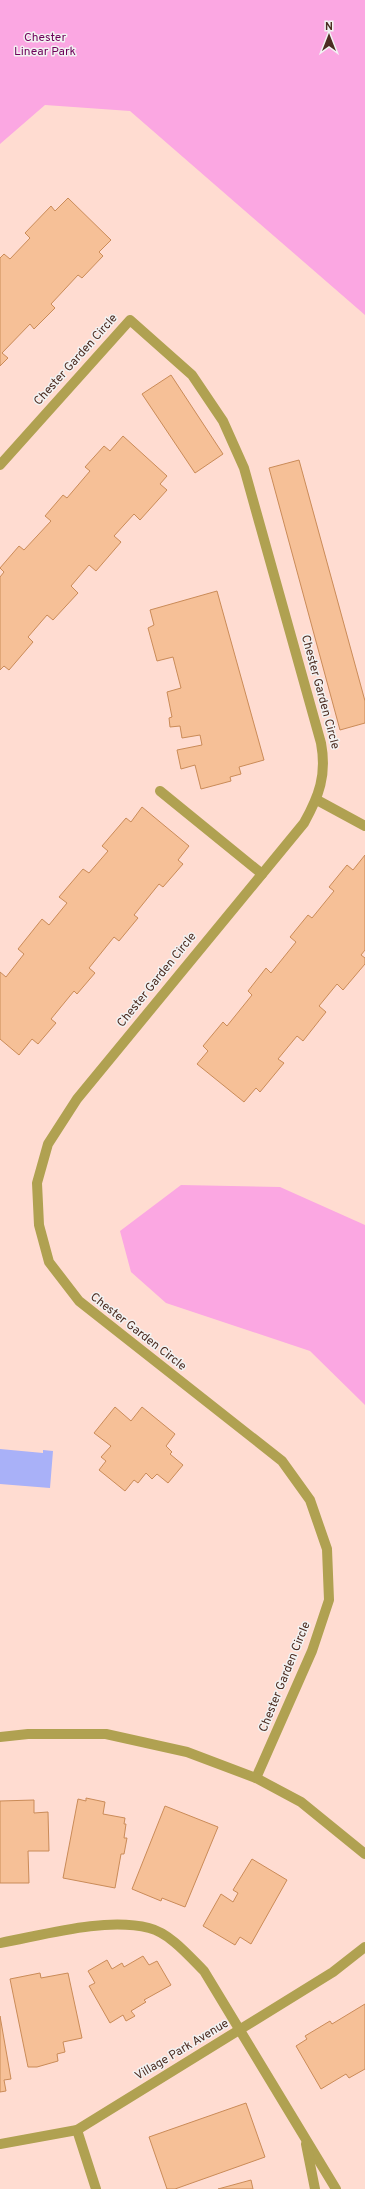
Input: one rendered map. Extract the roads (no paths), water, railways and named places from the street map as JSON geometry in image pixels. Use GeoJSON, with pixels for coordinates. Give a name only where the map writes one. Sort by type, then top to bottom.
{"type":"FeatureCollection","features":[{"type":"Feature","properties":{"kind":"street","name":"Chester Garden Circle"},"geometry":{"type":"LineString","coordinates":[[0,465],[130,320],[192,375],[223,421],[244,468],[321,743],[324,763],[317,800],[304,823],[77,1099],[48,1144],[37,1183],[39,1225],[49,1262],[79,1301],[282,1461],[310,1500],[327,1549],[329,1600],[312,1651],[256,1778]]}},
{"type":"Feature","properties":{"kind":"street"},"geometry":{"type":"LineString","coordinates":[[160,791],[262,874]]}},
{"type":"Feature","properties":{"kind":"street"},"geometry":{"type":"LineString","coordinates":[[317,800],[365,826]]}},
{"type":"Feature","properties":{"kind":"street"},"geometry":{"type":"LineString","coordinates":[[0,1737],[28,1734],[106,1734],[187,1752],[256,1778],[301,1802],[365,1854]]}},
{"type":"Feature","properties":{"kind":"street"},"geometry":{"type":"LineString","coordinates":[[0,1943],[109,1924],[150,1928],[178,1945],[204,1971],[336,2189]]}},
{"type":"Feature","properties":{"kind":"street","name":"Village Park Avenue"},"geometry":{"type":"LineString","coordinates":[[0,2144],[77,2130],[333,1972],[365,1947]]}},
{"type":"Feature","properties":{"kind":"street"},"geometry":{"type":"LineString","coordinates":[[77,2130],[96,2189]]}},
{"type":"Feature","properties":{"kind":"street"},"geometry":{"type":"LineString","coordinates":[[305,2137],[315,2189]]}},
{"type":"Feature","properties":{"kind":"water"},"geometry":{"type":"Polygon","coordinates":[[[0,1449],[43,1453],[43,1450],[53,1451],[50,1488],[0,1484],[0,1449]]]}},
{"type":"Feature","properties":{"kind":"park label","name":"Chester Linear Park"},"geometry":{"type":"Point","coordinates":[45,45]}}]}
